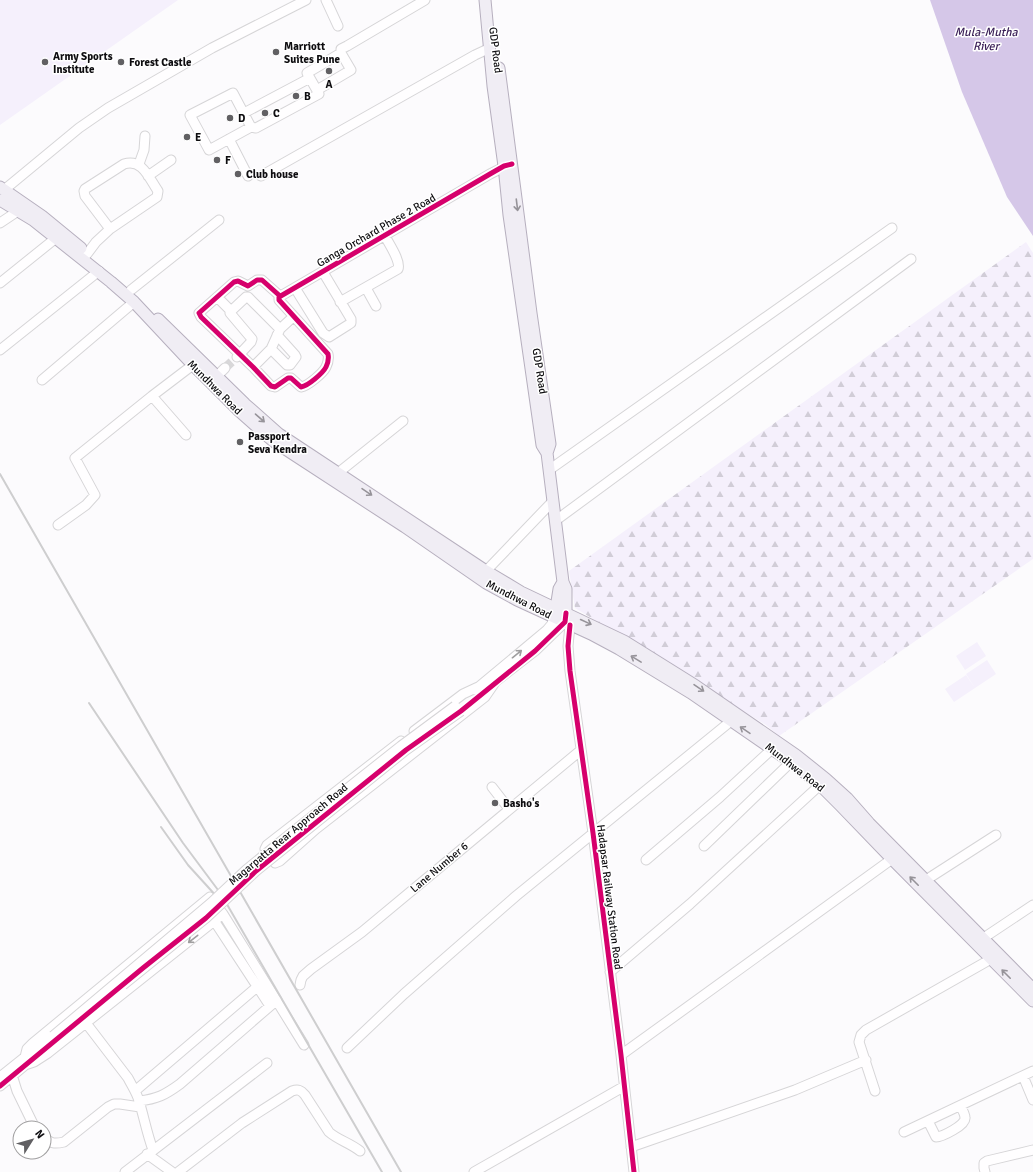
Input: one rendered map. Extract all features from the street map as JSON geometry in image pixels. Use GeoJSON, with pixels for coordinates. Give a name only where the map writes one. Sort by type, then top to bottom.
{"type":"FeatureCollection","features":[{"type":"Feature","properties":{"kind":"main road"},"geometry":{"type":"LineString","coordinates":[[484,0],[493,86],[508,165]]}},
{"type":"Feature","properties":{"kind":"main road","name":"GDP Road"},"geometry":{"type":"LineString","coordinates":[[490,0],[508,165],[550,444],[547,453],[562,582]]}},
{"type":"Feature","properties":{"kind":"main road","name":"Mundhwa Road"},"geometry":{"type":"LineString","coordinates":[[1,192],[18,210],[34,220],[99,271],[134,302],[196,362],[216,376],[245,404],[276,438],[338,472],[486,583],[517,600],[624,641],[696,686],[789,757],[820,785],[892,859],[979,941],[1033,989]]}},
{"type":"Feature","properties":{"kind":"main road","name":"Mundhwa Road"},"geometry":{"type":"LineString","coordinates":[[1,192],[42,216],[131,290],[239,411],[276,438],[405,528],[486,571],[562,617],[654,669],[772,749],[789,757],[826,779],[847,798],[926,880],[979,941],[991,959],[1033,1001]]}},
{"type":"Feature","properties":{"kind":"main road","name":"Magarpatta Rear Approach Road"},"geometry":{"type":"LineString","coordinates":[[562,582],[559,589],[562,617]]}},
{"type":"Feature","properties":{"kind":"street"},"geometry":{"type":"LineString","coordinates":[[1,192],[79,128],[108,108],[212,48],[306,0]]}},
{"type":"Feature","properties":{"kind":"street"},"geometry":{"type":"LineString","coordinates":[[326,0],[338,26]]}},
{"type":"Feature","properties":{"kind":"street"},"geometry":{"type":"LineString","coordinates":[[251,127],[233,93],[190,115],[209,150],[251,127],[256,128],[319,94],[307,73],[341,53],[341,49],[425,0]]}},
{"type":"Feature","properties":{"kind":"street"},"geometry":{"type":"LineString","coordinates":[[260,176],[490,48]]}},
{"type":"Feature","properties":{"kind":"street"},"geometry":{"type":"LineString","coordinates":[[317,90],[351,70],[341,53]]}},
{"type":"Feature","properties":{"kind":"street"},"geometry":{"type":"LineString","coordinates":[[244,114],[310,78]]}},
{"type":"Feature","properties":{"kind":"street"},"geometry":{"type":"LineString","coordinates":[[139,164],[144,150],[145,136]]}},
{"type":"Feature","properties":{"kind":"street"},"geometry":{"type":"LineString","coordinates":[[229,139],[248,176]]}},
{"type":"Feature","properties":{"kind":"street"},"geometry":{"type":"LineString","coordinates":[[148,176],[171,160]]}},
{"type":"Feature","properties":{"kind":"street"},"geometry":{"type":"LineString","coordinates":[[87,254],[96,242],[110,229],[157,197],[158,190],[139,164],[135,162],[124,164],[85,189],[85,196],[110,229]]}},
{"type":"Feature","properties":{"kind":"street","name":"Ganga Orchard Phase 2 Road"},"geometry":{"type":"LineString","coordinates":[[280,296],[508,165]]}},
{"type":"Feature","properties":{"kind":"street"},"geometry":{"type":"LineString","coordinates":[[0,223],[18,210]]}},
{"type":"Feature","properties":{"kind":"street"},"geometry":{"type":"LineString","coordinates":[[131,290],[219,220]]}},
{"type":"Feature","properties":{"kind":"street"},"geometry":{"type":"LineString","coordinates":[[549,470],[892,228]]}},
{"type":"Feature","properties":{"kind":"street","name":"Ganga Orchard Phase 2 Road"},"geometry":{"type":"LineString","coordinates":[[340,302],[395,272],[399,267],[398,261],[385,236]]}},
{"type":"Feature","properties":{"kind":"street"},"geometry":{"type":"LineString","coordinates":[[0,283],[56,238]]}},
{"type":"Feature","properties":{"kind":"street"},"geometry":{"type":"LineString","coordinates":[[555,521],[911,259]]}},
{"type":"Feature","properties":{"kind":"street"},"geometry":{"type":"LineString","coordinates":[[0,350],[99,271]]}},
{"type":"Feature","properties":{"kind":"street","name":"Ganga Orchard Phase 2 Road"},"geometry":{"type":"LineString","coordinates":[[295,288],[325,336],[329,337],[350,323],[351,320],[323,272]]}},
{"type":"Feature","properties":{"kind":"street"},"geometry":{"type":"LineString","coordinates":[[257,280],[262,280],[280,296],[279,300],[293,317],[328,354],[329,360],[326,368],[306,386],[301,387],[291,378],[288,378],[275,387],[271,386],[253,367],[239,356],[201,317],[199,313],[238,281],[248,286],[257,280]]}},
{"type":"Feature","properties":{"kind":"street"},"geometry":{"type":"LineString","coordinates":[[366,288],[376,306]]}},
{"type":"Feature","properties":{"kind":"street"},"geometry":{"type":"LineString","coordinates":[[217,297],[231,311],[231,316],[252,339],[239,356]]}},
{"type":"Feature","properties":{"kind":"street"},"geometry":{"type":"LineString","coordinates":[[231,311],[243,299],[248,298],[278,332],[296,357],[290,365],[288,365],[271,349]]}},
{"type":"Feature","properties":{"kind":"street"},"geometry":{"type":"LineString","coordinates":[[42,380],[134,302]]}},
{"type":"Feature","properties":{"kind":"street"},"geometry":{"type":"LineString","coordinates":[[253,367],[271,349],[278,332],[293,317]]}},
{"type":"Feature","properties":{"kind":"street"},"geometry":{"type":"LineString","coordinates":[[58,525],[86,506],[95,495],[75,458],[196,362]]}},
{"type":"Feature","properties":{"kind":"street"},"geometry":{"type":"LineString","coordinates":[[216,376],[225,368]]}},
{"type":"Feature","properties":{"kind":"street"},"geometry":{"type":"LineString","coordinates":[[152,396],[186,435]]}},
{"type":"Feature","properties":{"kind":"street"},"geometry":{"type":"LineString","coordinates":[[338,472],[403,422]]}},
{"type":"Feature","properties":{"kind":"street"},"geometry":{"type":"LineString","coordinates":[[486,571],[553,501]]}},
{"type":"Feature","properties":{"kind":"street","name":"Magarpatta Rear Approach Road"},"geometry":{"type":"LineString","coordinates":[[0,1077],[25,1061],[55,1038],[211,903],[246,870],[290,834],[401,746],[458,709],[535,651],[562,617]]}},
{"type":"Feature","properties":{"kind":"street","name":"Magarpatta Rear Approach Road"},"geometry":{"type":"LineString","coordinates":[[458,709],[478,687],[562,617]]}},
{"type":"Feature","properties":{"kind":"street","name":"Hadapsar Railway Station Road"},"geometry":{"type":"LineString","coordinates":[[562,617],[568,646],[570,671],[593,833],[634,1172]]}},
{"type":"Feature","properties":{"kind":"street"},"geometry":{"type":"LineString","coordinates":[[478,687],[463,694],[448,705],[266,845],[265,850],[273,861],[275,863],[280,861],[316,830],[485,698],[496,681]]}},
{"type":"Feature","properties":{"kind":"street"},"geometry":{"type":"LineString","coordinates":[[347,1048],[404,994],[516,896],[731,721]]}},
{"type":"Feature","properties":{"kind":"street"},"geometry":{"type":"LineString","coordinates":[[646,860],[720,797],[772,749]]}},
{"type":"Feature","properties":{"kind":"street","name":"Lane Number 6"},"geometry":{"type":"LineString","coordinates":[[300,985],[301,980],[311,969],[362,932],[581,750]]}},
{"type":"Feature","properties":{"kind":"street"},"geometry":{"type":"LineString","coordinates":[[704,846],[789,757]]}},
{"type":"Feature","properties":{"kind":"street"},"geometry":{"type":"LineString","coordinates":[[610,972],[690,904],[820,785]]}},
{"type":"Feature","properties":{"kind":"street"},"geometry":{"type":"LineString","coordinates":[[492,787],[509,809]]}},
{"type":"Feature","properties":{"kind":"street"},"geometry":{"type":"LineString","coordinates":[[926,880],[996,835]]}},
{"type":"Feature","properties":{"kind":"street"},"geometry":{"type":"LineString","coordinates":[[621,1055],[892,859]]}},
{"type":"Feature","properties":{"kind":"street"},"geometry":{"type":"LineString","coordinates":[[223,914],[215,922],[48,1053],[34,1062],[25,1061],[28,1049],[33,1043],[210,897],[223,914],[273,1003],[304,1045]]}},
{"type":"Feature","properties":{"kind":"street"},"geometry":{"type":"LineString","coordinates":[[979,941],[1033,905]]}},
{"type":"Feature","properties":{"kind":"street"},"geometry":{"type":"LineString","coordinates":[[215,922],[257,987],[273,1003]]}},
{"type":"Feature","properties":{"kind":"street"},"geometry":{"type":"LineString","coordinates":[[876,1091],[859,1042],[861,1035],[866,1030],[991,959]]}},
{"type":"Feature","properties":{"kind":"street"},"geometry":{"type":"LineString","coordinates":[[135,1091],[257,987]]}},
{"type":"Feature","properties":{"kind":"street"},"geometry":{"type":"LineString","coordinates":[[52,1143],[56,1144],[64,1142],[108,1107],[114,1104],[140,1104],[170,1092],[273,1003]]}},
{"type":"Feature","properties":{"kind":"street"},"geometry":{"type":"LineString","coordinates":[[86,1023],[128,1078],[135,1091],[140,1104],[150,1152],[172,1172]]}},
{"type":"Feature","properties":{"kind":"street"},"geometry":{"type":"LineString","coordinates":[[630,1147],[795,1090],[866,1060]]}},
{"type":"Feature","properties":{"kind":"street","name":"Magarpatta Rear Approach Road"},"geometry":{"type":"LineString","coordinates":[[0,1086],[25,1061]]}},
{"type":"Feature","properties":{"kind":"street"},"geometry":{"type":"LineString","coordinates":[[125,1172],[267,1063]]}},
{"type":"Feature","properties":{"kind":"street"},"geometry":{"type":"LineString","coordinates":[[904,1132],[1033,1071]]}},
{"type":"Feature","properties":{"kind":"street"},"geometry":{"type":"LineString","coordinates":[[12,1075],[17,1091],[31,1120]]}},
{"type":"Feature","properties":{"kind":"street"},"geometry":{"type":"LineString","coordinates":[[1023,1076],[1033,1100]]}},
{"type":"Feature","properties":{"kind":"street"},"geometry":{"type":"LineString","coordinates":[[474,1172],[624,1087]]}},
{"type":"Feature","properties":{"kind":"street"},"geometry":{"type":"LineString","coordinates":[[178,1172],[242,1123],[292,1090],[302,1091],[329,1132],[351,1144],[360,1151]]}},
{"type":"Feature","properties":{"kind":"street"},"geometry":{"type":"LineString","coordinates":[[928,1121],[936,1137],[942,1136],[965,1121],[960,1106]]}},
{"type":"Feature","properties":{"kind":"street"},"geometry":{"type":"LineString","coordinates":[[985,1172],[984,1163],[987,1161],[1033,1150]]}},
{"type":"Feature","properties":{"kind":"green space","name":"Army Sports Institute"},"geometry":{"type":"Polygon","coordinates":[[[0,0],[178,0],[0,125],[0,0]]]}},
{"type":"Feature","properties":{"kind":"green space"},"geometry":{"type":"Polygon","coordinates":[[[1026,242],[1033,253],[1033,559],[779,736],[766,725],[575,608],[569,571],[1026,242]]]}},
{"type":"Feature","properties":{"kind":"green space"},"geometry":{"type":"Polygon","coordinates":[[[977,642],[986,656],[965,670],[956,656],[977,642]]]}},
{"type":"Feature","properties":{"kind":"green space"},"geometry":{"type":"Polygon","coordinates":[[[987,660],[996,674],[975,688],[966,674],[987,660]]]}},
{"type":"Feature","properties":{"kind":"green space"},"geometry":{"type":"Polygon","coordinates":[[[966,675],[975,688],[954,702],[945,689],[966,675]]]}},
{"type":"Feature","properties":{"kind":"water","name":"Mula-Mutha River"},"geometry":{"type":"Polygon","coordinates":[[[930,0],[1033,0],[1033,236],[1007,197],[962,92],[930,0]]]}},
{"type":"Feature","properties":{"kind":"tunnel"},"geometry":{"type":"LineString","coordinates":[[225,368],[237,357]]}},
{"type":"Feature","properties":{"kind":"railway"},"geometry":{"type":"LineString","coordinates":[[0,474],[401,1172]]}},
{"type":"Feature","properties":{"kind":"railway"},"geometry":{"type":"LineString","coordinates":[[89,703],[183,843],[221,894],[382,1172]]}},
{"type":"Feature","properties":{"kind":"railway"},"geometry":{"type":"LineString","coordinates":[[161,827],[188,865],[218,898]]}},
{"type":"Feature","properties":{"kind":"cycle path"},"geometry":{"type":"LineString","coordinates":[[280,296],[262,280],[257,280],[248,286],[238,281],[234,282],[199,313],[201,317],[271,386],[275,387],[288,378],[291,378],[301,387],[311,382],[324,370],[328,362],[328,354],[279,300],[279,297],[504,166],[512,164]]}},
{"type":"Feature","properties":{"kind":"cycle path"},"geometry":{"type":"LineString","coordinates":[[0,1086],[206,918],[256,871],[406,750],[461,711],[535,651],[565,622],[566,613]]}},
{"type":"Feature","properties":{"kind":"cycle path"},"geometry":{"type":"LineString","coordinates":[[570,625],[568,646],[570,671],[593,833],[634,1172]]}},
{"type":"Feature","properties":{"kind":"place","name":"Marriott Suites Pune"},"geometry":{"type":"Point","coordinates":[276,52]}},
{"type":"Feature","properties":{"kind":"place","name":"Army Sports Institute"},"geometry":{"type":"Point","coordinates":[45,62]}},
{"type":"Feature","properties":{"kind":"place","name":"Forest Castle"},"geometry":{"type":"Point","coordinates":[121,62]}},
{"type":"Feature","properties":{"kind":"place","name":"A"},"geometry":{"type":"Point","coordinates":[329,71]}},
{"type":"Feature","properties":{"kind":"place","name":"B"},"geometry":{"type":"Point","coordinates":[296,96]}},
{"type":"Feature","properties":{"kind":"place","name":"C"},"geometry":{"type":"Point","coordinates":[265,113]}},
{"type":"Feature","properties":{"kind":"place","name":"D"},"geometry":{"type":"Point","coordinates":[230,118]}},
{"type":"Feature","properties":{"kind":"place","name":"E"},"geometry":{"type":"Point","coordinates":[187,137]}},
{"type":"Feature","properties":{"kind":"place","name":"F"},"geometry":{"type":"Point","coordinates":[217,160]}},
{"type":"Feature","properties":{"kind":"place","name":"Club house"},"geometry":{"type":"Point","coordinates":[238,174]}},
{"type":"Feature","properties":{"kind":"place","name":"Passport Seva Kendra"},"geometry":{"type":"Point","coordinates":[240,442]}},
{"type":"Feature","properties":{"kind":"place","name":"Basho's"},"geometry":{"type":"Point","coordinates":[495,803]}}]}
